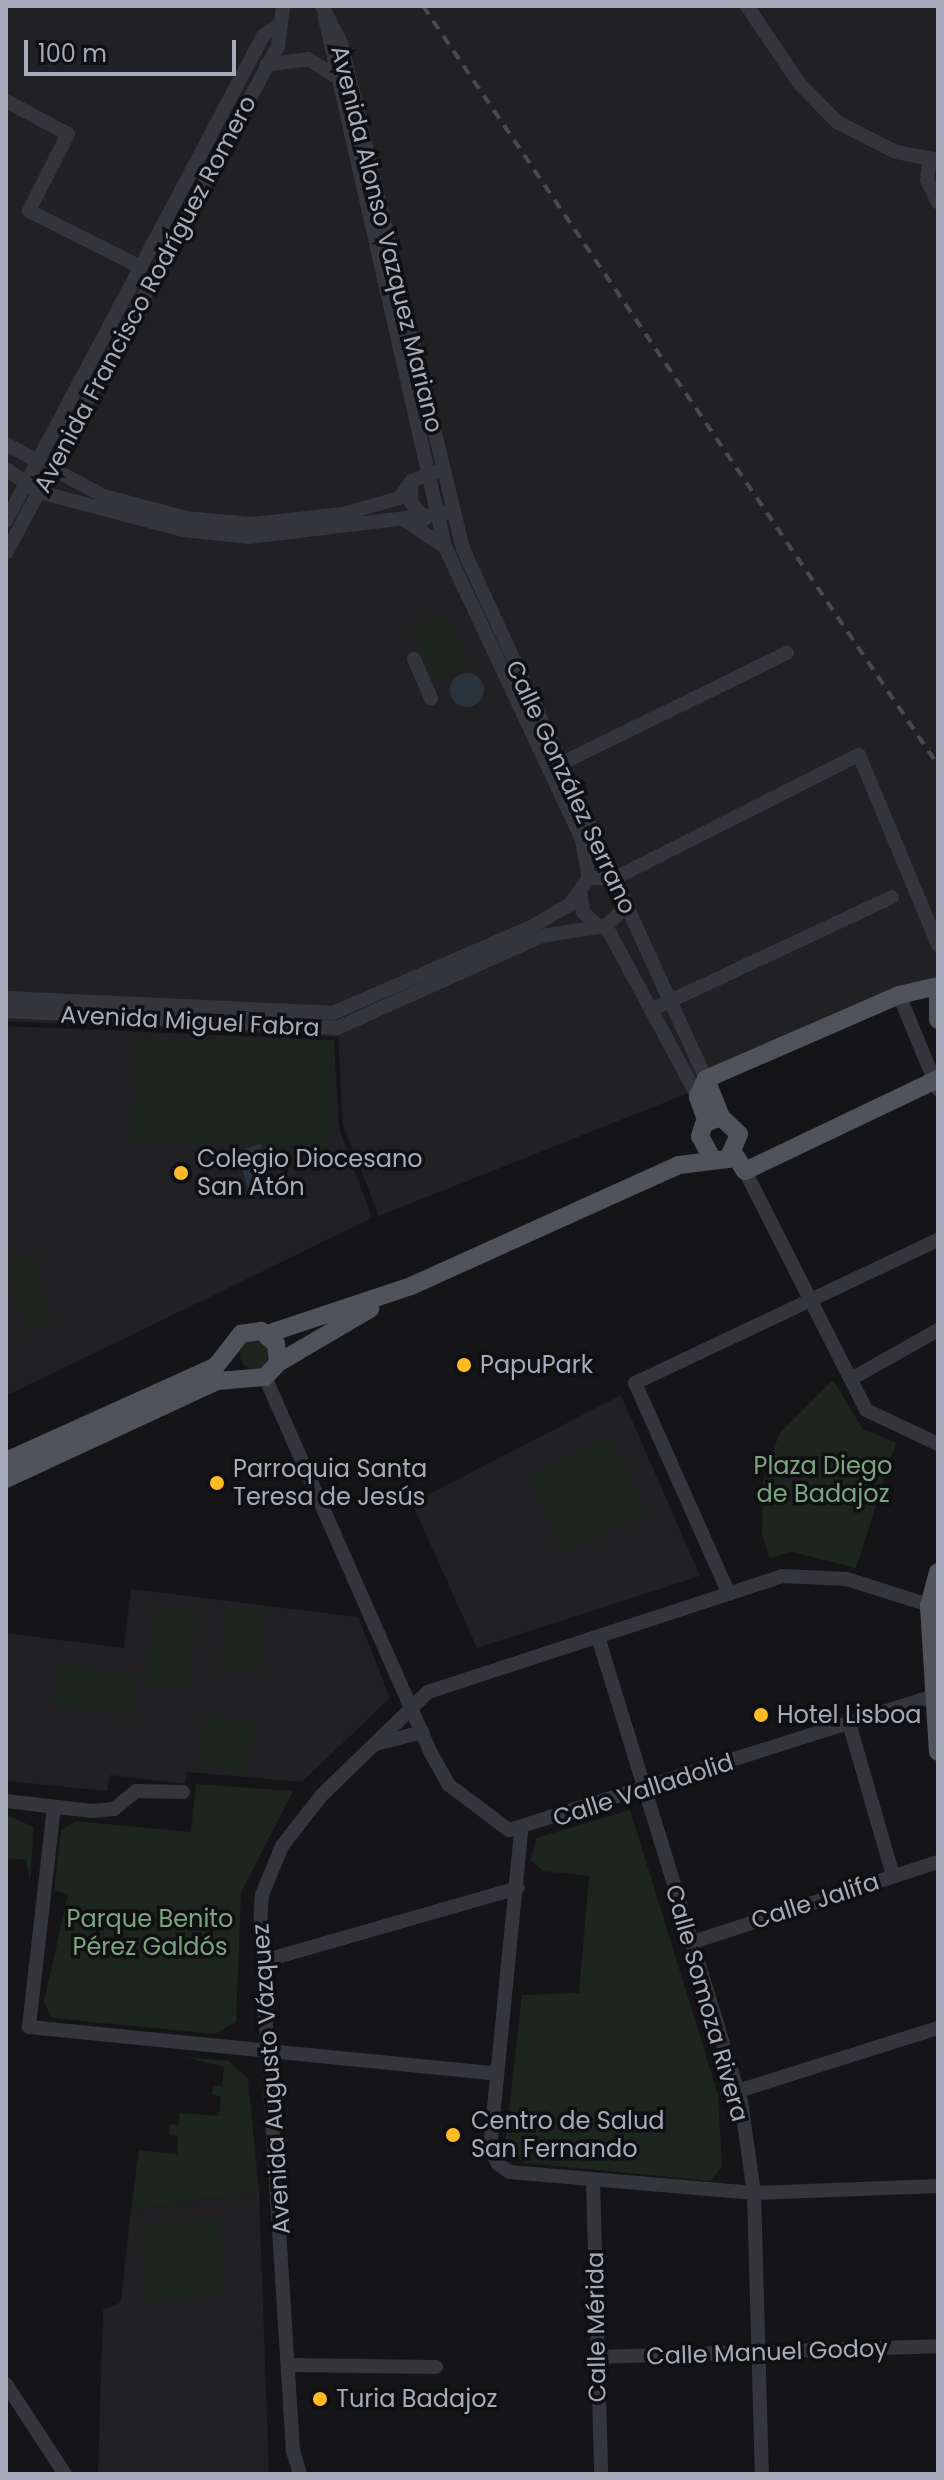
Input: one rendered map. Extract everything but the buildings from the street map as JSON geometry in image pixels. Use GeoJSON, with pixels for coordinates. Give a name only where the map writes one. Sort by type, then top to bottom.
{"type":"FeatureCollection","features":[{"type":"Feature","properties":{"kind":"main road"},"geometry":{"type":"LineString","coordinates":[[709,1125],[698,1097],[709,1073],[899,995],[938,986]]}},
{"type":"Feature","properties":{"kind":"main road"},"geometry":{"type":"LineString","coordinates":[[938,999],[938,1020]]}},
{"type":"Feature","properties":{"kind":"main road"},"geometry":{"type":"LineString","coordinates":[[709,1073],[713,1160]]}},
{"type":"Feature","properties":{"kind":"main road"},"geometry":{"type":"LineString","coordinates":[[709,1125],[737,1128],[734,1154],[745,1171],[937,1083]]}},
{"type":"Feature","properties":{"kind":"main road"},"geometry":{"type":"LineString","coordinates":[[679,1165],[709,1125]]}},
{"type":"Feature","properties":{"kind":"main road"},"geometry":{"type":"LineString","coordinates":[[6,1479],[217,1381],[265,1377],[278,1363],[411,1286],[679,1165],[734,1154]]}},
{"type":"Feature","properties":{"kind":"main road"},"geometry":{"type":"LineString","coordinates":[[6,1461],[212,1368],[241,1334],[267,1334],[411,1286]]}},
{"type":"Feature","properties":{"kind":"main road"},"geometry":{"type":"LineString","coordinates":[[267,1334],[278,1363]]}},
{"type":"Feature","properties":{"kind":"main road"},"geometry":{"type":"LineString","coordinates":[[230,1350],[234,1370],[245,1378]]}},
{"type":"Feature","properties":{"kind":"main road"},"geometry":{"type":"LineString","coordinates":[[938,1572],[933,1607],[932,1697],[938,1752]]}},
{"type":"Feature","properties":{"kind":"street"},"geometry":{"type":"LineString","coordinates":[[279,25],[283,6]]}},
{"type":"Feature","properties":{"kind":"street"},"geometry":{"type":"LineString","coordinates":[[747,6],[799,83],[837,122],[878,145],[934,159],[927,180],[938,203]]}},
{"type":"Feature","properties":{"kind":"street","name":"Avenida Alonso Vazquez Mariano"},"geometry":{"type":"LineString","coordinates":[[323,8],[335,76],[428,475],[435,521]]}},
{"type":"Feature","properties":{"kind":"street","name":"Avenida Alonso Vazquez Mariano"},"geometry":{"type":"LineString","coordinates":[[323,8],[341,43],[449,490]]}},
{"type":"Feature","properties":{"kind":"street","name":"Avenida Francisco Rodríguez Romero"},"geometry":{"type":"LineString","coordinates":[[6,521],[54,464],[266,65],[279,25]]}},
{"type":"Feature","properties":{"kind":"street","name":"Avenida Francisco Rodríguez Romero"},"geometry":{"type":"LineString","coordinates":[[6,553],[33,488],[40,457],[263,36],[279,25]]}},
{"type":"Feature","properties":{"kind":"street","name":"Avenida Alonso Vazquez Mariano"},"geometry":{"type":"LineString","coordinates":[[266,65],[308,59],[335,76]]}},
{"type":"Feature","properties":{"kind":"street"},"geometry":{"type":"LineString","coordinates":[[6,101],[68,134],[29,211],[141,267]]}},
{"type":"Feature","properties":{"kind":"street"},"geometry":{"type":"LineString","coordinates":[[12,446],[54,464],[104,496],[148,515]]}},
{"type":"Feature","properties":{"kind":"street","name":"Avenida Francisco Rodríguez Romero"},"geometry":{"type":"LineString","coordinates":[[7,470],[12,446]]}},
{"type":"Feature","properties":{"kind":"street"},"geometry":{"type":"LineString","coordinates":[[320,526],[396,499],[412,481],[444,469]]}},
{"type":"Feature","properties":{"kind":"street"},"geometry":{"type":"LineString","coordinates":[[7,470],[33,488],[56,497],[249,537],[400,518],[435,521],[454,509]]}},
{"type":"Feature","properties":{"kind":"street","name":"Avenida Francisco Rodríguez Romero"},"geometry":{"type":"LineString","coordinates":[[56,497],[72,475]]}},
{"type":"Feature","properties":{"kind":"street","name":"Calle González Serrano"},"geometry":{"type":"LineString","coordinates":[[412,481],[411,502],[435,521],[445,547],[555,767],[626,899],[668,1003],[709,1073]]}},
{"type":"Feature","properties":{"kind":"street","name":"Calle González Serrano"},"geometry":{"type":"LineString","coordinates":[[449,490],[481,593],[555,767],[582,840],[589,878]]}},
{"type":"Feature","properties":{"kind":"street"},"geometry":{"type":"LineString","coordinates":[[396,499],[400,518],[445,547]]}},
{"type":"Feature","properties":{"kind":"street"},"geometry":{"type":"LineString","coordinates":[[555,767],[787,653]]}},
{"type":"Feature","properties":{"kind":"street"},"geometry":{"type":"LineString","coordinates":[[414,659],[431,698]]}},
{"type":"Feature","properties":{"kind":"street"},"geometry":{"type":"LineString","coordinates":[[589,878],[615,878],[859,755],[938,945]]}},
{"type":"Feature","properties":{"kind":"street"},"geometry":{"type":"LineString","coordinates":[[606,858],[635,868]]}},
{"type":"Feature","properties":{"kind":"street"},"geometry":{"type":"LineString","coordinates":[[601,925],[626,899],[635,868]]}},
{"type":"Feature","properties":{"kind":"street","name":"Avenida Miguel Fabra"},"geometry":{"type":"LineString","coordinates":[[6,998],[333,1013],[531,927],[580,891],[589,878]]}},
{"type":"Feature","properties":{"kind":"street","name":"Calle González Serrano"},"geometry":{"type":"LineString","coordinates":[[580,891],[583,912],[601,925],[653,1009],[698,1097]]}},
{"type":"Feature","properties":{"kind":"street"},"geometry":{"type":"LineString","coordinates":[[653,1009],[892,897]]}},
{"type":"Feature","properties":{"kind":"street","name":"Avenida Miguel Fabra"},"geometry":{"type":"LineString","coordinates":[[6,1011],[337,1028],[542,936],[601,925]]}},
{"type":"Feature","properties":{"kind":"street"},"geometry":{"type":"LineString","coordinates":[[899,995],[937,1083]]}},
{"type":"Feature","properties":{"kind":"street"},"geometry":{"type":"LineString","coordinates":[[745,1171],[815,1299],[851,1379],[877,1421],[938,1444]]}},
{"type":"Feature","properties":{"kind":"street"},"geometry":{"type":"LineString","coordinates":[[729,1594],[635,1383],[938,1240]]}},
{"type":"Feature","properties":{"kind":"street"},"geometry":{"type":"LineString","coordinates":[[851,1379],[938,1330]]}},
{"type":"Feature","properties":{"kind":"street"},"geometry":{"type":"LineString","coordinates":[[265,1377],[410,1708]]}},
{"type":"Feature","properties":{"kind":"street","name":"Avenida Augusto Vázquez"},"geometry":{"type":"LineString","coordinates":[[300,2474],[293,2451],[263,1961],[269,1867],[308,1810],[428,1692],[729,1594],[806,1572],[933,1607]]}},
{"type":"Feature","properties":{"kind":"street","name":"Calle Somoza Rivera"},"geometry":{"type":"LineString","coordinates":[[598,1637],[642,1790],[693,1942],[738,2091],[754,2193],[762,2474]]}},
{"type":"Feature","properties":{"kind":"street","name":"Calle Valladolid"},"geometry":{"type":"LineString","coordinates":[[410,1708],[449,1785],[480,1815],[521,1832],[932,1697]]}},
{"type":"Feature","properties":{"kind":"street"},"geometry":{"type":"LineString","coordinates":[[849,1723],[893,1875]]}},
{"type":"Feature","properties":{"kind":"street"},"geometry":{"type":"LineString","coordinates":[[371,1745],[422,1732]]}},
{"type":"Feature","properties":{"kind":"street"},"geometry":{"type":"LineString","coordinates":[[6,1801],[54,1807],[114,1809],[124,1794],[183,1792]]}},
{"type":"Feature","properties":{"kind":"street"},"geometry":{"type":"LineString","coordinates":[[54,1807],[29,2027],[267,2048],[496,2074]]}},
{"type":"Feature","properties":{"kind":"street"},"geometry":{"type":"LineString","coordinates":[[521,1832],[518,1888],[490,2149],[498,2164],[510,2172],[754,2193],[938,2186]]}},
{"type":"Feature","properties":{"kind":"street","name":"Calle Jalifa"},"geometry":{"type":"LineString","coordinates":[[693,1942],[938,1862]]}},
{"type":"Feature","properties":{"kind":"street"},"geometry":{"type":"LineString","coordinates":[[263,1961],[518,1888]]}},
{"type":"Feature","properties":{"kind":"street"},"geometry":{"type":"LineString","coordinates":[[738,2091],[938,2028]]}},
{"type":"Feature","properties":{"kind":"street","name":"Calle Mérida"},"geometry":{"type":"LineString","coordinates":[[593,2180],[601,2474]]}},
{"type":"Feature","properties":{"kind":"street","name":"Calle Manuel Godoy"},"geometry":{"type":"LineString","coordinates":[[596,2357],[938,2346]]}},
{"type":"Feature","properties":{"kind":"street"},"geometry":{"type":"LineString","coordinates":[[289,2365],[436,2367]]}},
{"type":"Feature","properties":{"kind":"street"},"geometry":{"type":"LineString","coordinates":[[6,2384],[65,2474]]}},
{"type":"Feature","properties":{"kind":"street","name":"Avenida Augusto Vázquez"},"geometry":{"type":"LineString","coordinates":[[286,2474],[293,2451]]}},
{"type":"Feature","properties":{"kind":"shaded area"},"geometry":{"type":"Polygon","coordinates":[[[6,6],[938,6],[938,979],[701,1088],[379,1216],[343,1125],[338,1037],[6,1021],[6,6]]]}},
{"type":"Feature","properties":{"kind":"shaded area"},"geometry":{"type":"Polygon","coordinates":[[[467,673],[479,678],[484,690],[479,702],[467,707],[455,702],[450,690],[455,678],[467,673]]]}},
{"type":"Feature","properties":{"kind":"shaded area","name":"Colegio Diocesano San Atón"},"geometry":{"type":"Polygon","coordinates":[[[6,1026],[334,1040],[339,1128],[372,1218],[6,1396],[6,1026]]]}},
{"type":"Feature","properties":{"kind":"shaded area"},"geometry":{"type":"Polygon","coordinates":[[[261,1144],[273,1185],[249,1192],[237,1151],[261,1144]]]}},
{"type":"Feature","properties":{"kind":"shaded area"},"geometry":{"type":"Polygon","coordinates":[[[621,1395],[700,1576],[477,1648],[412,1503],[621,1395]]]}},
{"type":"Feature","properties":{"kind":"shaded area"},"geometry":{"type":"Polygon","coordinates":[[[131,1589],[358,1617],[390,1698],[302,1782],[188,1772],[185,1784],[110,1775],[107,1791],[6,1781],[6,1633],[124,1648],[131,1589]]]}},
{"type":"Feature","properties":{"kind":"shaded area"},"geometry":{"type":"Polygon","coordinates":[[[259,2191],[269,2474],[98,2474],[103,2310],[121,2302],[131,2210],[259,2191]]]}},
{"type":"Feature","properties":{"kind":"green space"},"geometry":{"type":"Polygon","coordinates":[[[445,612],[469,664],[435,680],[411,628],[445,612]]]}},
{"type":"Feature","properties":{"kind":"green space"},"geometry":{"type":"Polygon","coordinates":[[[134,1038],[332,1041],[330,1147],[132,1144],[134,1038]]]}},
{"type":"Feature","properties":{"kind":"green space"},"geometry":{"type":"Polygon","coordinates":[[[32,1254],[52,1324],[26,1332],[6,1261],[32,1254]]]}},
{"type":"Feature","properties":{"kind":"green space"},"geometry":{"type":"Polygon","coordinates":[[[254,1341],[264,1345],[268,1355],[264,1365],[254,1369],[244,1365],[240,1355],[244,1345],[254,1341]]]}},
{"type":"Feature","properties":{"kind":"green space","name":"Plaza Diego de Badajoz"},"geometry":{"type":"Polygon","coordinates":[[[833,1380],[862,1428],[896,1443],[856,1568],[792,1552],[769,1558],[762,1534],[763,1482],[779,1434],[833,1380]]]}},
{"type":"Feature","properties":{"kind":"green space"},"geometry":{"type":"Polygon","coordinates":[[[612,1438],[647,1516],[563,1553],[529,1475],[612,1438]]]}},
{"type":"Feature","properties":{"kind":"green space"},"geometry":{"type":"Polygon","coordinates":[[[227,1606],[266,1611],[258,1674],[219,1670],[227,1606]]]}},
{"type":"Feature","properties":{"kind":"green space"},"geometry":{"type":"Polygon","coordinates":[[[153,1607],[196,1611],[189,1689],[146,1686],[153,1607]]]}},
{"type":"Feature","properties":{"kind":"green space"},"geometry":{"type":"Polygon","coordinates":[[[57,1665],[138,1675],[134,1715],[52,1705],[57,1665]]]}},
{"type":"Feature","properties":{"kind":"green space"},"geometry":{"type":"Polygon","coordinates":[[[206,1715],[254,1721],[247,1773],[200,1768],[206,1715]]]}},
{"type":"Feature","properties":{"kind":"green space","name":"Parque Benito Pérez Galdós"},"geometry":{"type":"Polygon","coordinates":[[[196,1784],[293,1791],[241,1893],[236,2022],[214,2034],[52,2018],[44,2002],[68,1894],[54,1891],[61,1830],[76,1821],[191,1832],[196,1784]]]}},
{"type":"Feature","properties":{"kind":"green space"},"geometry":{"type":"Polygon","coordinates":[[[630,1810],[718,2094],[722,2166],[711,2181],[524,2163],[505,2145],[522,1995],[579,1993],[589,1876],[543,1871],[531,1860],[536,1838],[630,1810]]]}},
{"type":"Feature","properties":{"kind":"green space"},"geometry":{"type":"Polygon","coordinates":[[[6,1815],[34,1827],[30,1880],[26,1860],[6,1858],[6,1815]]]}},
{"type":"Feature","properties":{"kind":"green space"},"geometry":{"type":"Polygon","coordinates":[[[185,2057],[229,2061],[248,2079],[259,2191],[131,2210],[139,2150],[177,2154],[178,2136],[169,2135],[170,2124],[179,2125],[180,2113],[219,2116],[221,2096],[212,2095],[213,2086],[222,2086],[224,2067],[185,2057]]]}},
{"type":"Feature","properties":{"kind":"green space"},"geometry":{"type":"Polygon","coordinates":[[[219,2219],[224,2296],[146,2301],[140,2225],[219,2219]]]}},
{"type":"Feature","properties":{"kind":"railway"},"geometry":{"type":"LineString","coordinates":[[423,6],[938,765]]}},
{"type":"Feature","properties":{"kind":"place","name":"Colegio Diocesano San Atón"},"geometry":{"type":"Point","coordinates":[181,1173]}},
{"type":"Feature","properties":{"kind":"place","name":"PapuPark"},"geometry":{"type":"Point","coordinates":[464,1365]}},
{"type":"Feature","properties":{"kind":"place","name":"Parroquia Santa Teresa de Jesús"},"geometry":{"type":"Point","coordinates":[217,1483]}},
{"type":"Feature","properties":{"kind":"place","name":"Hotel Lisboa"},"geometry":{"type":"Point","coordinates":[761,1715]}},
{"type":"Feature","properties":{"kind":"place","name":"Centro de Salud San Fernando"},"geometry":{"type":"Point","coordinates":[453,2135]}},
{"type":"Feature","properties":{"kind":"place","name":"Turia Badajoz"},"geometry":{"type":"Point","coordinates":[320,2399]}}]}
